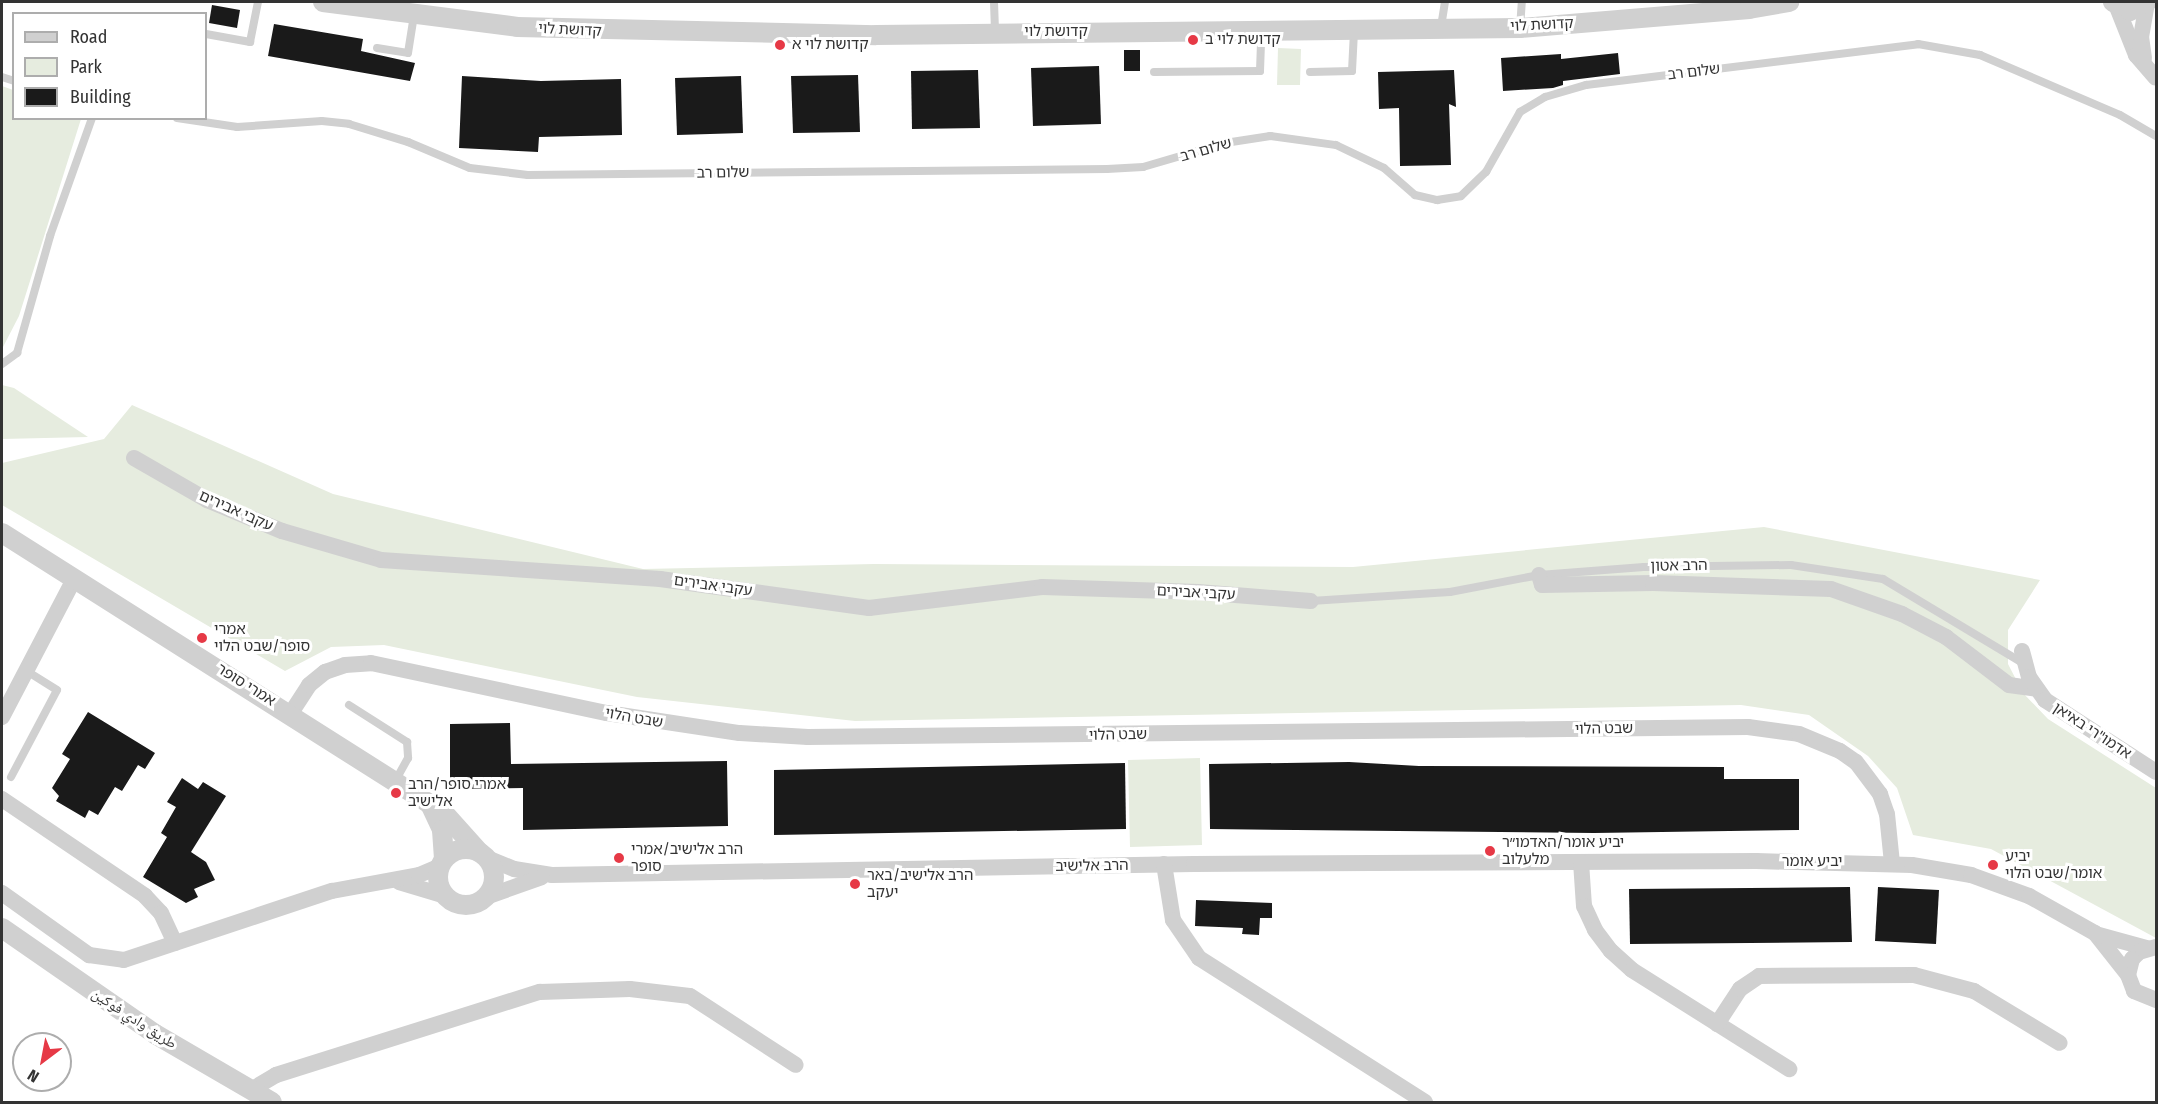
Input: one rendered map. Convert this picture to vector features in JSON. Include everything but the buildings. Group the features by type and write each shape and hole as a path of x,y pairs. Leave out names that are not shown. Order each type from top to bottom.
{"street":[{"name":"קדושת לוי","path":"322,2 414,16 594,31 876,35 995,32 1262,33 1440,27 1520,28 1789,2"},
{"path":"2115,4 2130,11 2147,2"},
{"path":"2147,2 2141,47 2153,75"},
{"path":"2115,4 2136,55 2153,75"},
{"name":"עקבי אבירים","path":"134,458 207,501 282,531 381,560 660,579 869,608 1042,587 1198,592 1311,601"},
{"name":"אמרי סופר","path":"2,533 427,802"},
{"path":"1539,575 1542,585 1653,583 1831,589 1902,614 1946,637 2010,685 2036,689"},
{"path":"2,717 75,579"},
{"name":"אדמו\"רי באיאן","path":"2023,657 2036,689 2055,708 2157,772"},
{"name":"שבט הלוי","path":"291,714 309,685 325,672 345,664 371,663 618,715 740,733 808,738 1766,729 1821,741 1863,770 1880,794 1887,814 1892,863"},
{"path":"2,800 153,903 175,943"},
{"path":"427,802 444,813 483,855 494,874 486,897"},
{"path":"427,802 438,819 442,862 438,882 445,896"},
{"path":"2,893 89,955 124,960 332,891 419,875 457,850 483,855 513,869 552,875"},
{"path":"1581,862 1584,906 1602,941 1632,970 1789,1069"},
{"name":"יביע אומר","path":"1633,862 1892,863 1942,869 1989,880 2030,896 2095,933"},
{"name":"הרב אלישיב","path":"552,875 1164,864 1633,862"},
{"path":"1164,864 1173,921 1199,958 1425,1102"},
{"path":"386,881 418,886 445,896 452,902 470,906 512,885 552,875"},
{"name":"طريق وادي فوکين","path":"2,928 146,1028 272,1102"},
{"path":"2095,933 2152,947"},
{"path":"2095,933 2128,975 2134,991 2157,1000"},
{"path":"2128,975 2132,959 2152,947"},
{"path":"1717,1024 1740,989 1759,976 1914,975 1974,991 2060,1044"},
{"path":"251,1090 276,1075 540,993 630,989 690,996 796,1065"}],"lane":[{"path":"207,34 250,42 258,2"},
{"path":"994,2 995,32"},
{"path":"1440,27 1445,2"},
{"path":"1520,28 1522,2"},
{"path":"377,48 408,53 414,16"},
{"path":"1310,72 1352,71 1354,31"},
{"path":"1154,72 1260,71 1262,33"},
{"name":"שלום רב","path":"190,120 237,127 322,121 349,124 408,142 470,168 528,175 1107,169 1143,166 1224,143 1270,136 1336,145 1384,168 1415,195 1437,200 1461,196 1486,171 1520,112 1545,97 1587,86 1918,44 1980,55 2120,115 2157,136"},
{"path":"2,364 17,353 50,236 91,120"},
{"name":"הרב אטון","path":"1311,601 1450,592 1539,575 1644,567 1791,566 1883,579 2023,657"},
{"path":"11,777 57,690 26,671"},
{"path":"349,705 407,742 408,758 395,781"}],"green space":[{"path":"1278,48 1301,49 1300,85 1277,85"},
{"path":"2,86 12,90 12,120 81,120 19,316 2,349"},
{"path":"2,385 14,388 88,437 2,439"},
{"path":"132,405 333,494 643,569 874,564 1353,567 1764,527 2040,580 2008,630 2008,664 2023,693 2048,719 2156,788 2156,938 1991,849 1913,835 1897,788 1868,756 1809,715 1741,705 855,721 637,697 384,645 331,647 285,671 2,505 2,463 104,439"},
{"path":"1200,758 1202,845 1130,847 1128,760"}],"place":[{"name":"קדושת לוי ב","path":"1193,40"},
{"name":"קדושת לוי א","path":"780,45"},
{"name":"אמרי סופר/שבט הלוי","path":"202,638"},
{"name":"אמרי סופר/הרב אלישיב","path":"396,793"},
{"name":"יביע אומר/האדמו״ר מלעלוב","path":"1490,851"},
{"name":"הרב אלישיב/אמרי סופר","path":"619,858"},
{"name":"יביע אומר/שבט הלוי","path":"1993,865"},
{"name":"הרב אלישיב/באר יעקב","path":"855,884"}]}
